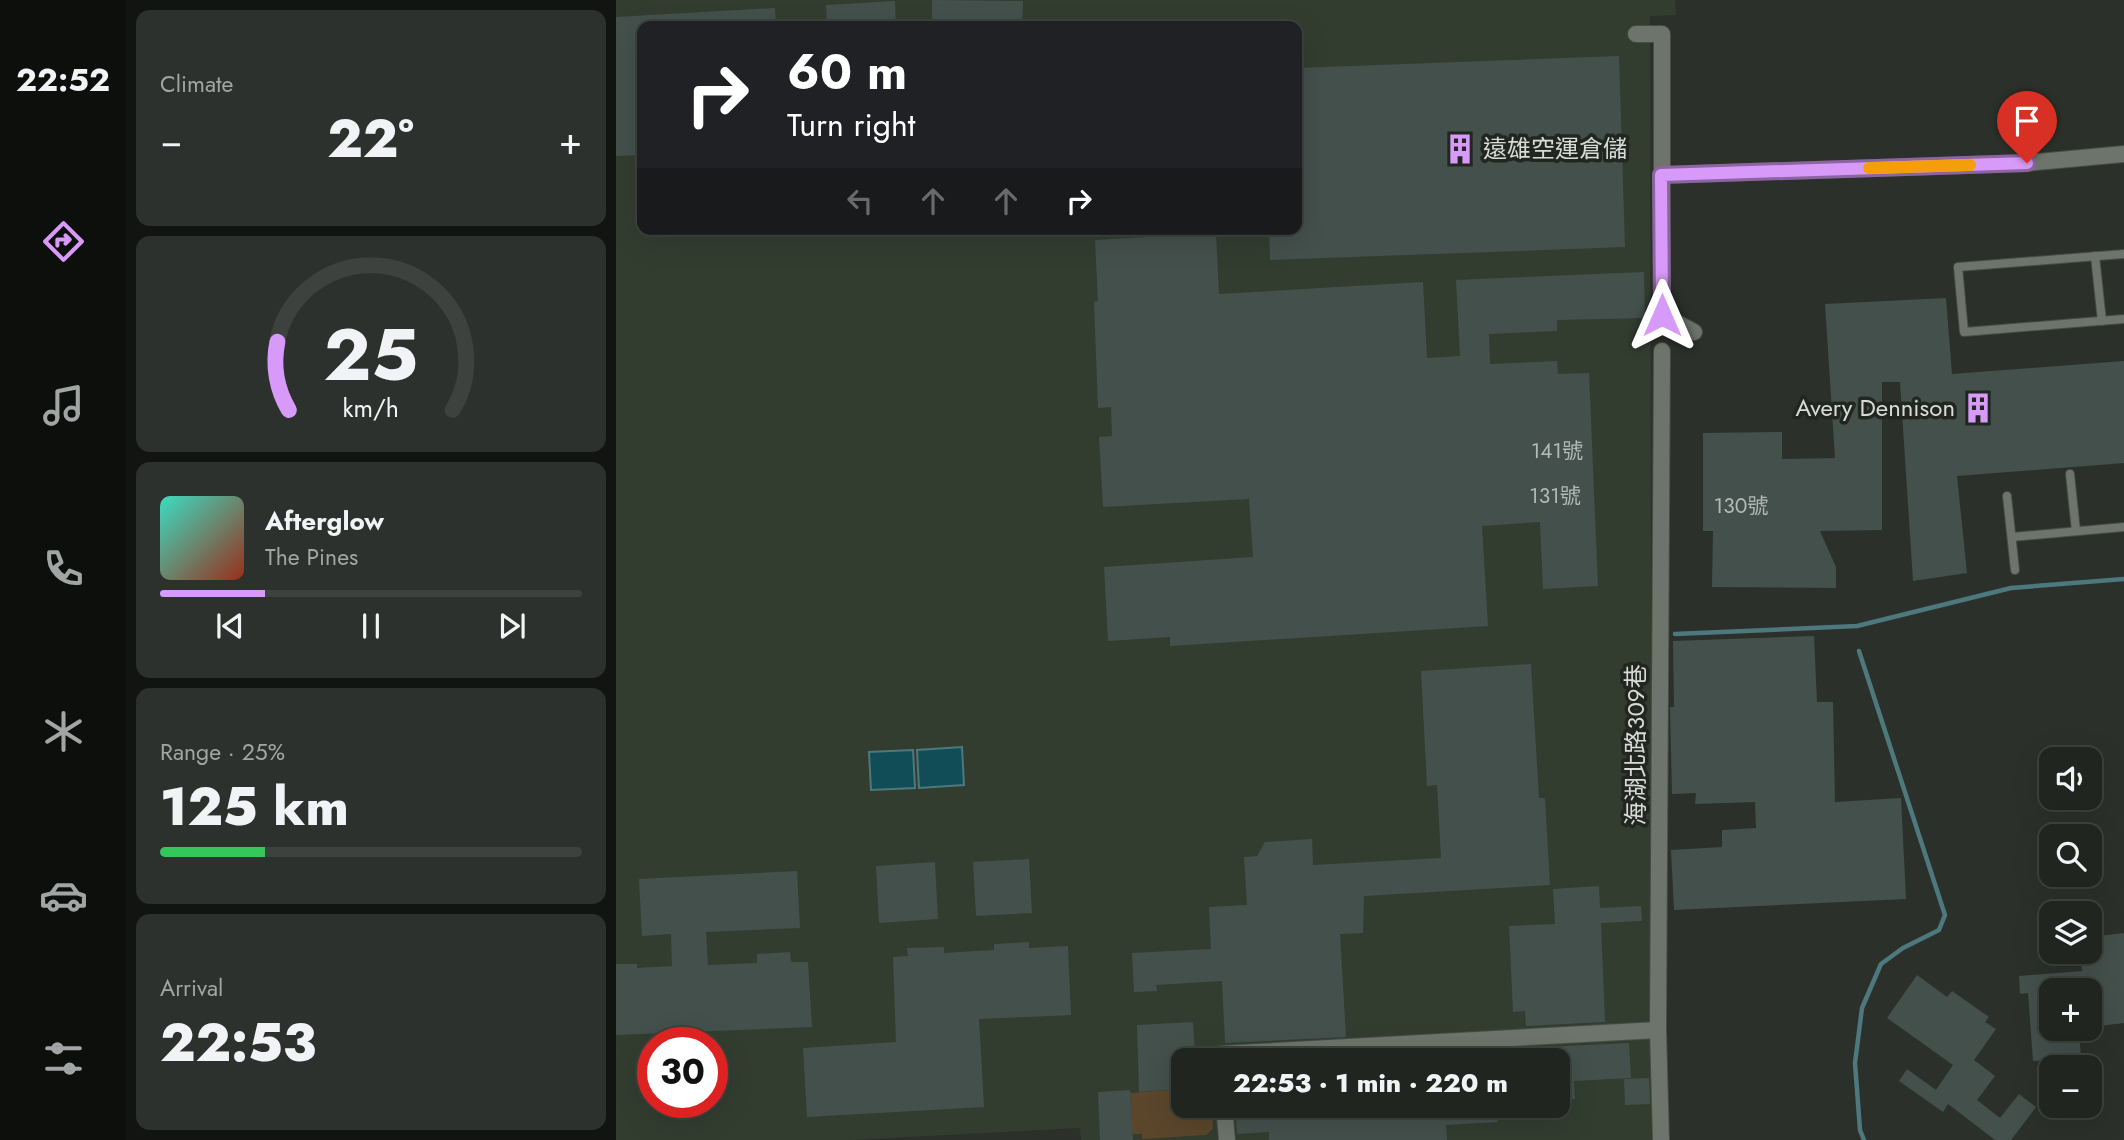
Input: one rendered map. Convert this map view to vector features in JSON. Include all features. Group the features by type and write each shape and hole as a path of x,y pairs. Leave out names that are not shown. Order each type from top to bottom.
{"street":[{"path":"1636,34 1662,34 1662,315 1694,332"},
{"path":"1661,175 2027,163 2124,154"},
{"name":"海湖北路309巷","path":"1661,1140 1658,1031 1662,351"},
{"path":"1334,1048 1658,1031"},
{"path":"1225,1118 1227,1140"}],"lane":[{"path":"2124,254 1958,267 1964,332 2124,319"},
{"path":"2095,256 2102,321"},
{"path":"2070,474 2076,531"},
{"path":"2007,496 2015,570"},
{"path":"2012,537 2124,527"}],"shaded area":[{"path":"616,0 1675,0 1676,15 1650,16 1652,1140 1081,1140 1080,1128 850,1140 616,1140"},
{"path":"1171,1090 1171,1118 1213,1118 1213,1129 1206,1135 1142,1139 1142,1134 1132,1134 1130,1093"}],"water":[{"path":"962,747 964,785 919,788 917,750"},
{"path":"913,750 915,788 871,790 869,752"}],"building":[{"path":"932,0 1023,1 1022,21 932,21"},
{"path":"895,1 896,21 827,21 826,5"},
{"path":"775,8 776,21 637,21 637,155 616,156 616,17"},
{"name":"遠雄空運倉儲","path":"1619,56 1625,247 1270,260 1269,235 1302,235 1302,68"},
{"path":"1216,235 1219,294 1423,282 1427,358 1460,356 1456,280 1644,272 1645,318 1557,320 1557,331 1489,334 1490,364 1557,361 1558,374 1589,373 1598,586 1543,589 1540,522 1482,526 1488,626 1170,646 1170,637 1108,641 1104,567 1253,557 1249,499 1103,507 1099,437 1112,436 1111,407 1098,408 1094,302 1098,301 1095,240"},
{"name":"Avery Dennison","path":"1946,298 1952,374 2124,361 2124,463 1957,476 1967,573 1913,581 1900,382 1882,382 1882,530 1820,531 1836,567 1836,588 1712,587 1713,531 1703,531 1703,433 1782,432 1782,459 1835,458 1825,304"},
{"path":"1814,636 1817,702 1833,702 1835,802 1901,798 1906,899 1674,910 1671,850 1722,847 1722,830 1756,828 1755,802 1695,804 1696,793 1672,794 1670,707 1674,707 1673,641"},
{"path":"1531,664 1539,798 1545,798 1550,885 1364,896 1363,933 1340,934 1346,1037 1225,1043 1222,981 1156,985 1157,991 1134,992 1132,953 1211,949 1209,907 1247,905 1244,857 1257,856 1265,842 1312,839 1313,865 1441,858 1437,785 1427,786 1421,671"},
{"path":"1029,859 1032,913 976,916 973,862"},
{"path":"935,862 938,919 879,923 876,866"},
{"path":"797,871 800,928 706,932 708,965 757,963 757,954 790,952 791,962 808,962 812,1027 728,1030 728,1027 637,1027 637,1034 616,1035 616,964 637,964 637,968 672,966 671,934 642,936 639,879"},
{"path":"1599,886 1600,908 1641,906 1642,921 1601,923 1605,1022 1526,1026 1525,1011 1513,1012 1509,926 1555,924 1553,889"},
{"path":"2124,933 2124,1023 2102,1026 2102,978 2039,978 2039,1041 2080,1041 2081,1055 2039,1055 2039,1061 2033,1061 2028,993 2020,994 2019,976 2082,971 2081,964 2102,964 2102,936"},
{"path":"1029,942 1029,948 1068,946 1071,1015 979,1019 984,1107 807,1117 803,1048 896,1042 893,957 908,956 907,948 944,947 944,953 994,950 994,944"},
{"path":"1917,975 1947,997 1952,991 1989,1017 1985,1022 1996,1029 1974,1060 1995,1076 1977,1100 2000,1118 2019,1094 2036,1107 2011,1140 1995,1140 1948,1104 1943,1112 1899,1081 1907,1069 1936,1090 1953,1065 1887,1018"},
{"path":"1193,1022 1195,1048 1171,1048 1171,1090 1139,1092 1137,1025"},
{"path":"1629,1043 1631,1078 1574,1081 1575,1099 1570,1099 1570,1048 1543,1047"},
{"path":"1649,1078 1650,1104 1625,1105 1624,1079"},
{"path":"1130,1090 1133,1140 1100,1140 1098,1092"},
{"path":"1236,1118 1498,1118 1498,1122 1446,1125 1447,1140 1269,1140 1269,1132 1237,1134"}],"waterway":[{"path":"1675,634 1857,626 2011,588 2124,579"},
{"path":"1859,651 1945,915 1939,930 1903,948 1881,964 1862,1008 1855,1063 1860,1130 1864,1140"}],"slow traffic":[{"path":"1869,168 1970,165"}],"place":[{"name":"遠雄空運倉儲","path":"1460,149"},
{"name":"Avery Dennison","path":"1978,408"}],"route":[{"path":"1662,315 1661,175 2027,163"}]}
